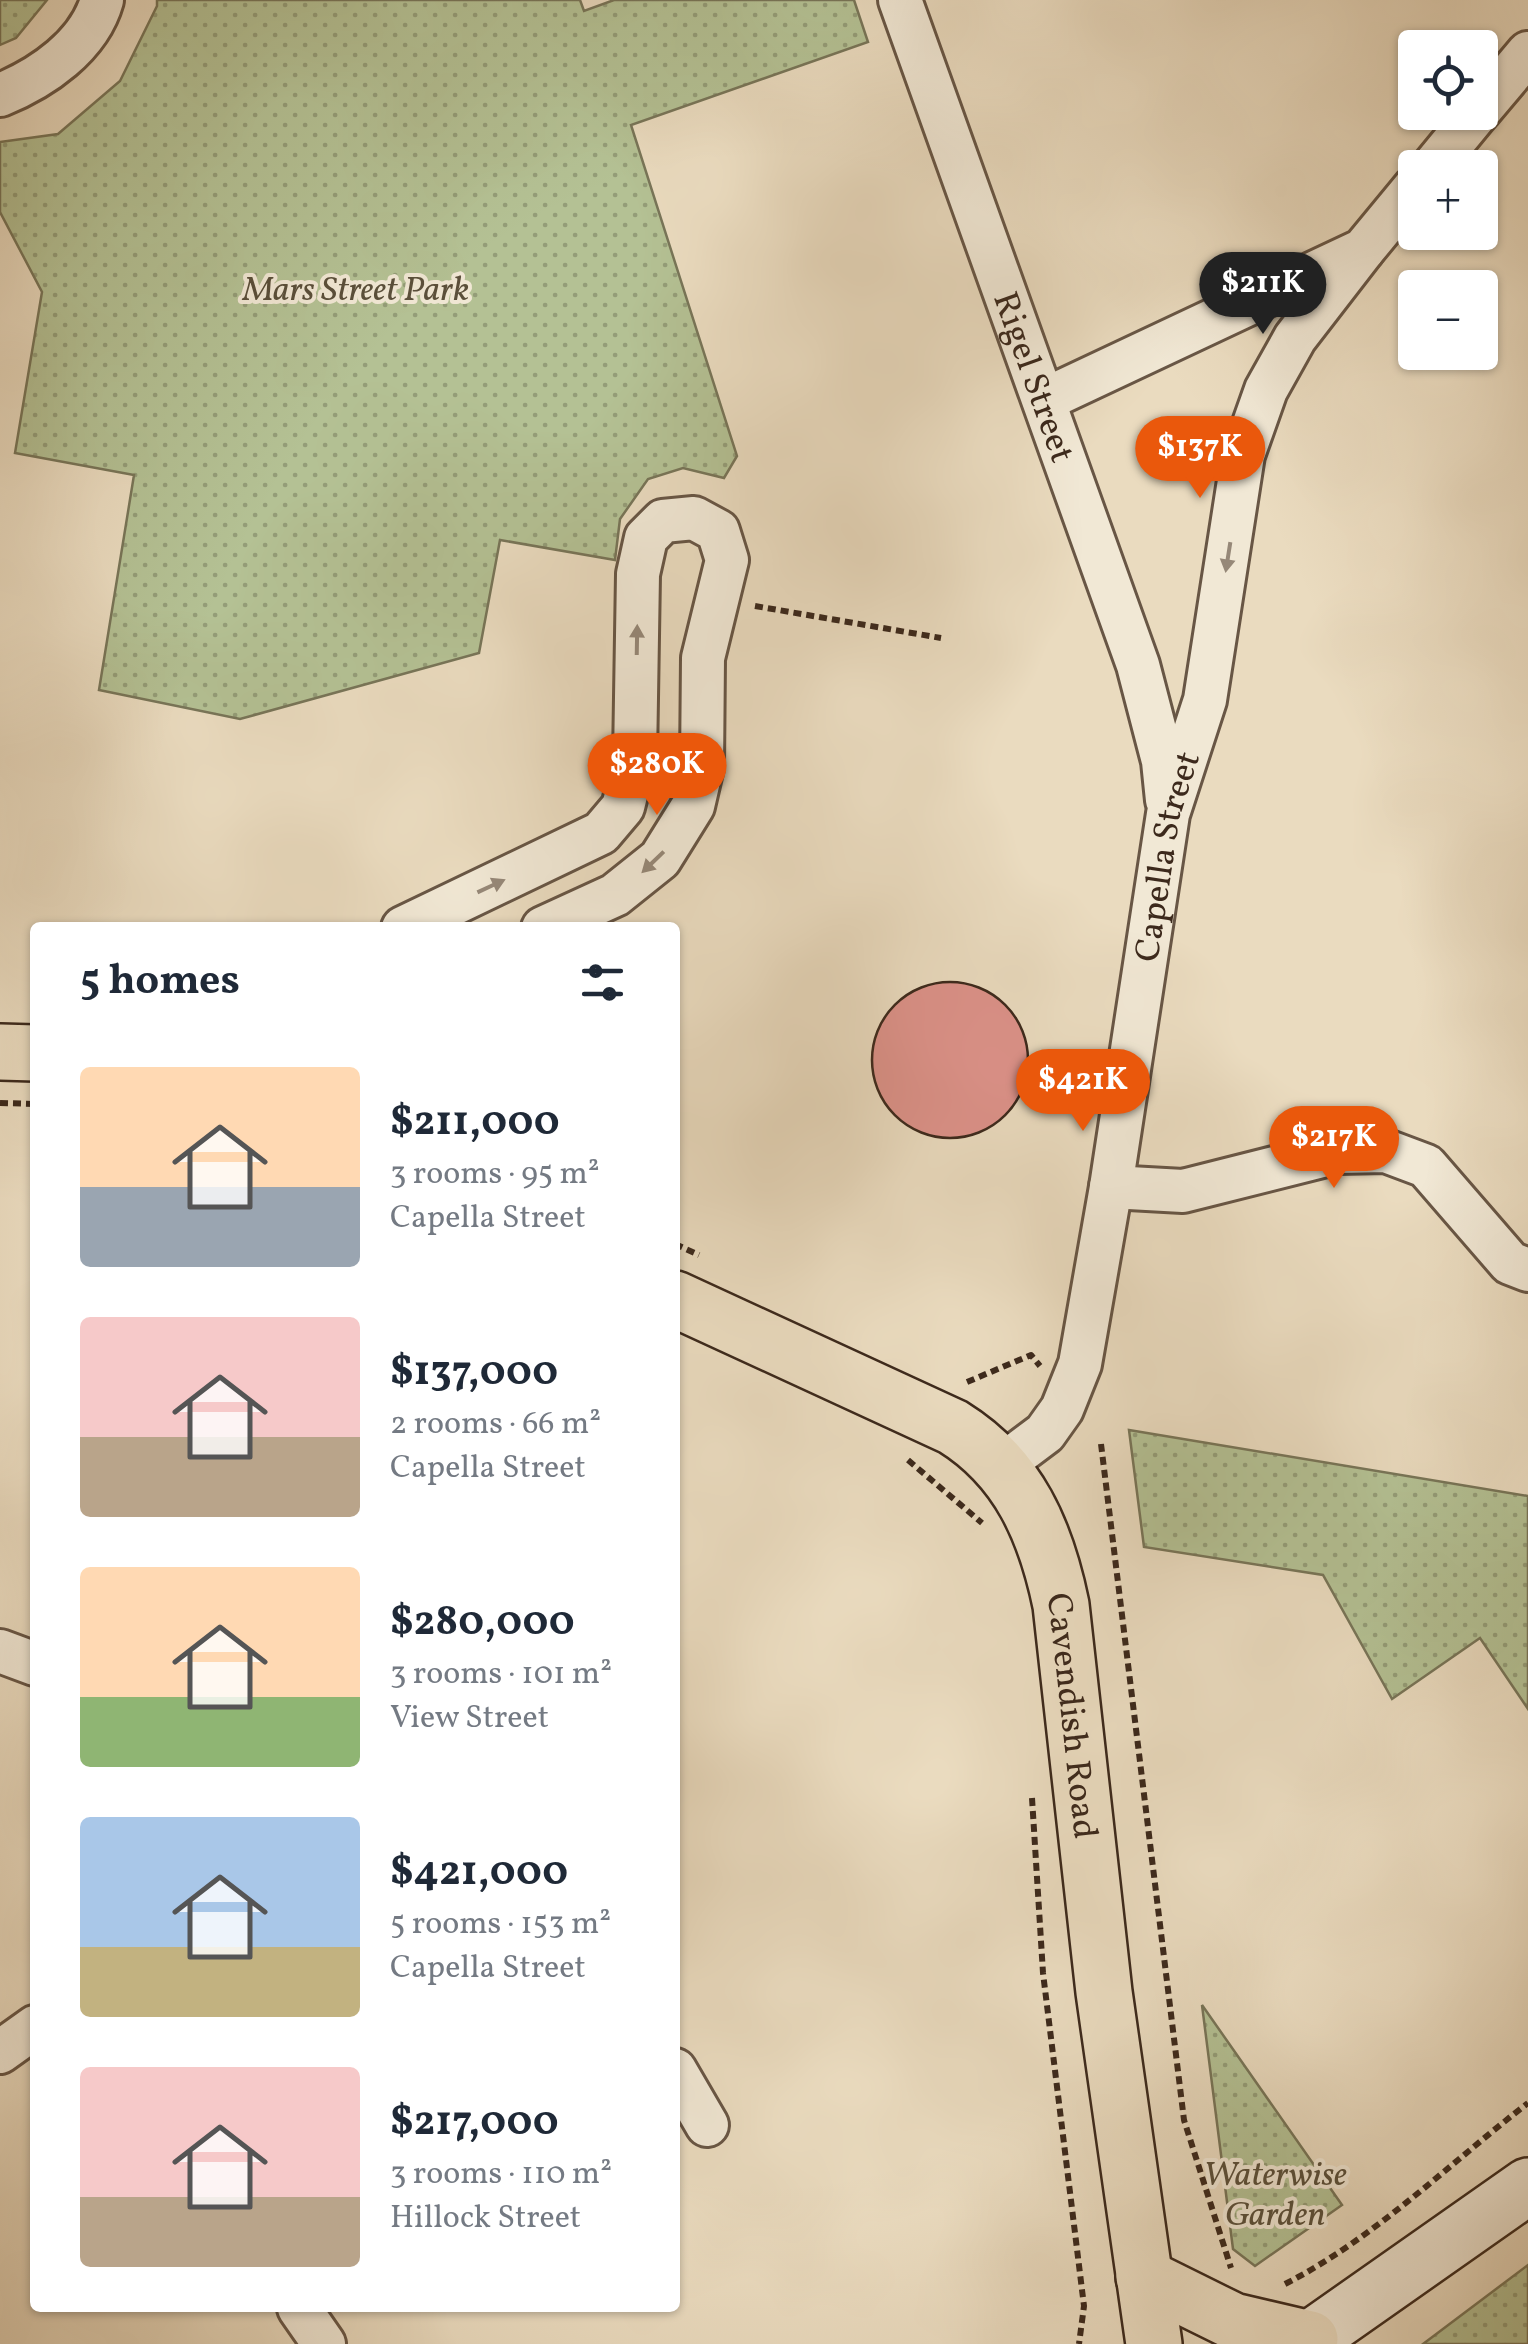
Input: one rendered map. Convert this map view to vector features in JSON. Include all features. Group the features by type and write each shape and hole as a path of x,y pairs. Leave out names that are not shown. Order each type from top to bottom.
{"main road":[{"path":"0,1052 30,1052"},
{"name":"Cavendish Road","path":"690,1278 980,1445 1002,1466 1046,1544 1061,1605 1104,1992 1154,2344"},
{"path":"1144,2277 1233,2322 1307,2342 1528,2186"}],"street":[{"path":"0,95 35,81 82,39 102,0"},
{"name":"Rigel Street","path":"900,0 1138,665 1163,761 1168,814"},
{"path":"1498,89 1528,53"},
{"path":"1447,150 1463,130"},
{"name":"Capella Street","path":"1002,1466 1046,1433 1062,1409 1076,1374 1112,1187 1168,814 1205,700 1244,456 1266,390 1296,338 1398,207"},
{"name":"Capella Street","path":"1044,400 1362,250"},
{"path":"415,922 601,833 623,806 635,759 638,574 646,538 663,521 694,518 718,531 727,560 703,658 702,767 694,806 660,859 615,894 556,922"},
{"path":"1112,1187 1182,1191 1338,1152 1386,1152 1426,1166 1510,1263 1528,1270"},
{"path":"0,1651 30,1662"},
{"path":"0,2052 30,2031"},
{"path":"680,2079 707,2125"},
{"path":"301,2312 324,2344"}],"path":[{"path":"716,599 940,638"},
{"path":"0,1103 30,1104"},
{"path":"949,1375 966,1382 1031,1355 1040,1366"},
{"path":"1101,1444 1184,2120 1229,2266 1238,2276"},
{"path":"908,1460 982,1524 989,1541"},
{"path":"1032,1789 1043,1974 1084,2306 1080,2344"},
{"path":"1280,2287 1313,2270 1384,2220 1528,2103"}],"green space":[{"path":"0,0 47,0 16,38 0,45"},
{"name":"Mars Street Park","path":"157,0 580,0 584,11 614,0 854,0 868,42 631,125 737,456 724,478 683,468 648,479 620,519 615,560 500,540 479,653 240,719 99,690 134,475 15,453 42,292 0,212 0,142 58,134 120,81"},
{"path":"1129,1430 1528,1496 1528,1709 1480,1638 1392,1699 1323,1575 1144,1547"},
{"name":"Waterwise Garden","path":"1202,2005 1342,2205 1255,2266 1233,2249"},
{"path":"1528,2265 1528,2344 1423,2344"}],"building":[{"path":"950,982 980,988 1005,1005 1022,1030 1028,1060 1022,1090 1005,1115 980,1132 950,1138 920,1132 895,1115 878,1090 872,1060 878,1030 895,1005 920,988"}]}
